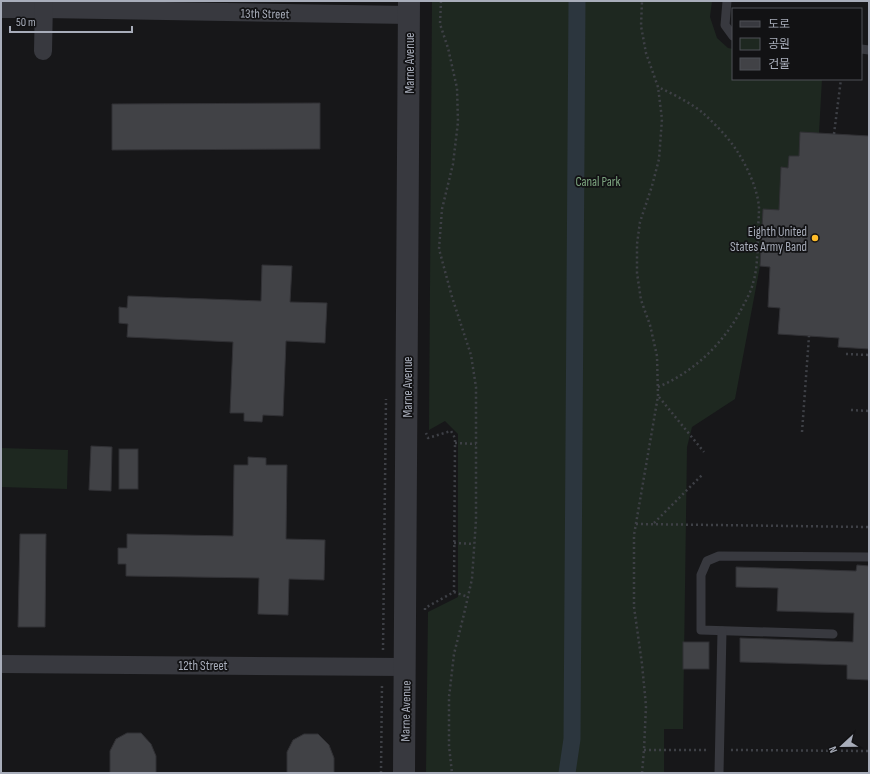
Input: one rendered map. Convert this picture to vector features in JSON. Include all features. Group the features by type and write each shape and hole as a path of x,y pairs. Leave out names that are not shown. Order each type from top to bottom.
{"street":[{"name":"13th Street","path":"1,9 44,5 409,8"},
{"path":"43,51 44,5"},
{"name":"Marne Avenue","path":"404,773 409,8"},
{"name":"12th Street","path":"1,664 405,667"}],"lane":[{"path":"727,1 725,25 732,35"},
{"path":"833,634 701,630 701,575 707,561 719,556 869,557"},
{"path":"719,773 722,631"}],"path":[{"path":"441,1 440,24 448,48 457,88 458,122 453,164 442,209 439,248 452,297 471,355 476,388 476,520 472,579 454,654 449,697 449,746 452,773"},
{"path":"642,1 641,26 646,53 658,87 662,119 659,159 640,222 636,244 641,300 650,325 657,356 658,387 658,396 634,535 634,607 646,706 642,773"},
{"path":"834,134 841,80"},
{"path":"658,87 702,113 730,142 744,163 751,177 759,206 756,270 748,298 740,313 731,327 707,355 682,375 669,383 658,387"},
{"path":"802,432 809,336"},
{"path":"846,354 869,355"},
{"path":"658,396 704,452"},
{"path":"851,410 869,411"},
{"path":"425,431 428,438 451,432 455,438 454,592"},
{"path":"455,444 476,444"},
{"path":"654,524 702,475"},
{"path":"636,524 869,527"},
{"path":"454,543 474,544"},
{"path":"425,616 425,608 454,592 468,597"},
{"path":"644,750 869,751"}],"green space":[{"name":"Canal Park","path":"432,1 712,1 710,17 717,38 728,48 732,49 732,80 822,80 819,133 800,132 799,156 789,156 788,168 781,167 779,210 763,209 760,266 735,399 692,427 687,447 683,729 664,729 664,773 426,773 428,612 458,597 458,434 445,421 429,430"},
{"path":"1,448 68,450 67,489 1,487"}],"building":[{"path":"320,103 320,149 112,150 112,104"},
{"name":"Eighth United States Army Band","path":"800,132 869,136 869,349 838,347 839,338 778,334 780,308 768,307 770,267 760,266 763,209 779,210 781,167 788,168 789,156 799,156"},
{"path":"262,265 292,266 290,302 327,303 325,343 286,341 283,416 263,415 262,422 244,421 244,413 230,413 233,342 127,337 128,324 119,323 119,307 127,308 128,296 261,301"},
{"path":"91,446 112,447 111,491 89,490"},
{"path":"119,449 138,449 138,489 119,489"},
{"path":"248,457 266,458 266,465 287,465 286,539 325,540 324,580 289,579 288,615 258,614 259,578 126,576 126,564 118,564 118,548 127,548 127,534 233,536 234,465 248,465"},
{"path":"20,534 46,534 45,627 18,627"},
{"path":"857,565 869,566 869,680 847,679 847,665 740,662 740,638 853,642 854,613 777,611 778,588 736,587 736,567 856,571"},
{"path":"683,642 709,642 709,669 683,669"},
{"path":"127,733 141,733 151,744 156,756 156,773 110,773 110,751 116,739"},
{"path":"304,734 318,734 329,745 334,758 334,773 287,773 287,752 293,740"}],"waterway":[{"path":"567,773 572,739 577,1"}],"place":[{"name":"Eighth United States Army Band","path":"815,238"}]}
